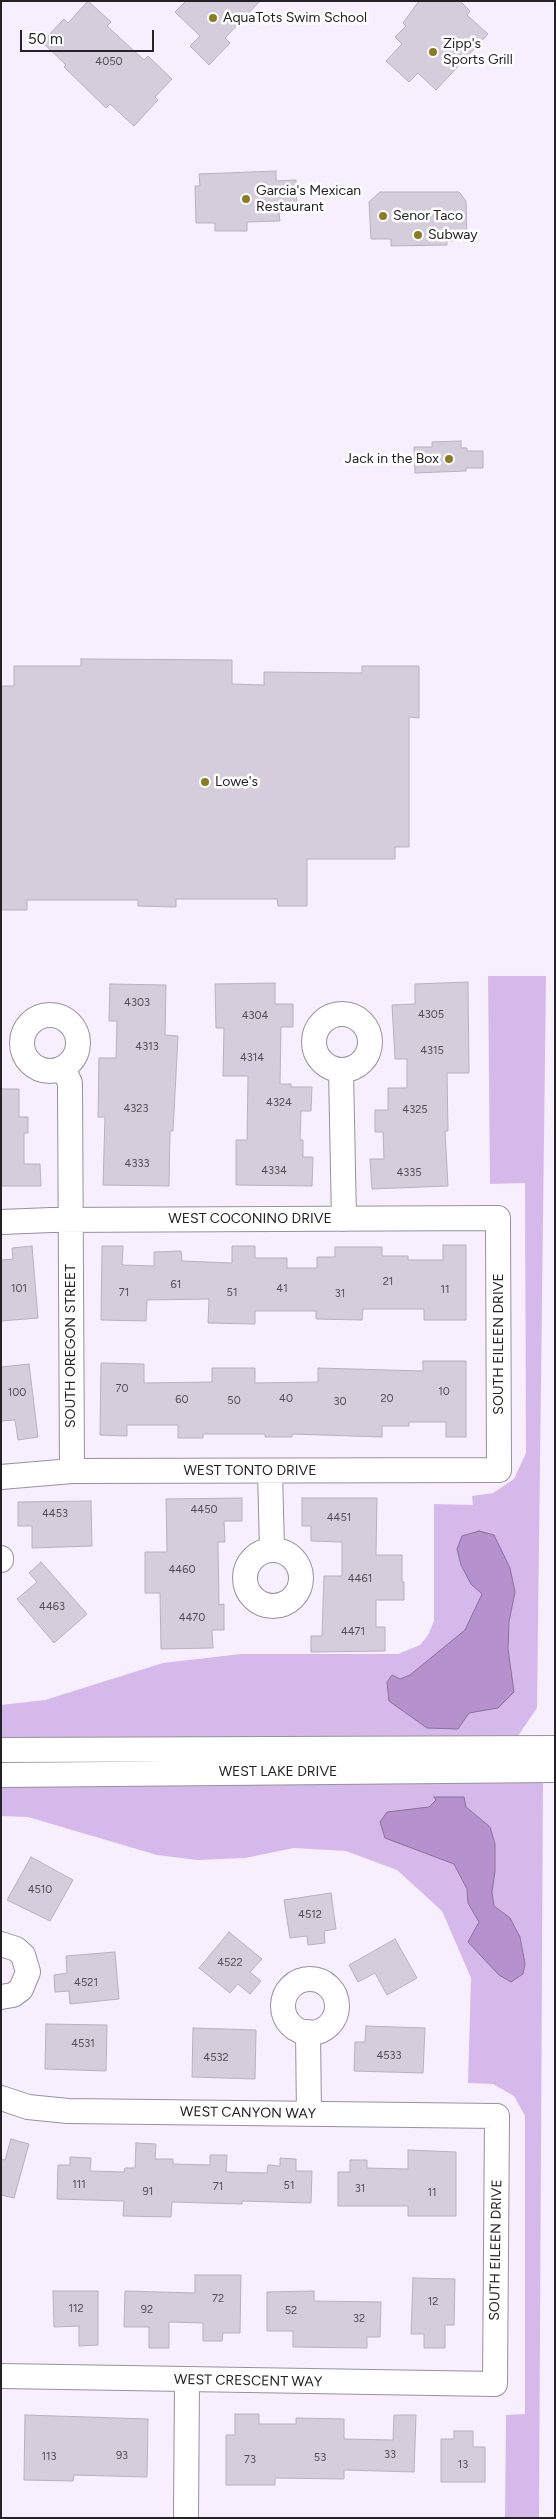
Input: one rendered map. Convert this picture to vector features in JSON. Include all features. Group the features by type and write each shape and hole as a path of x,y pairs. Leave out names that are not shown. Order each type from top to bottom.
{"street":[{"name":"SOUTH OREGON STREET","path":"63,1068 70,1083 72,1472"},
{"path":"341,1070 344,1219"},
{"name":"WEST COCONINO DRIVE","path":"1,1222 498,1218"},
{"name":"SOUTH EILEEN DRIVE","path":"498,1218 499,1470"},
{"name":"WEST TONTO DRIVE","path":"1,1477 72,1472 499,1470"},
{"path":"270,1471 272,1550"},
{"name":"WEST LAKE DRIVE","path":"1,1750 555,1748"},
{"name":"WEST LAKE DRIVE","path":"1,1775 555,1770"},
{"path":"1,1944 16,1949 22,1955 28,1972 21,1989 13,1995 1,1998"},
{"path":"308,2032 309,2114"},
{"name":"WEST CANYON WAY","path":"1,2098 28,2107 68,2111 497,2116"},
{"name":"SOUTH EILEEN DRIVE","path":"494,2384 497,2116"},
{"name":"WEST CRESCENT WAY","path":"1,2376 187,2381 494,2384"},
{"path":"186,2518 187,2381"}],"shaded area":[{"path":"488,976 546,976 537,1708 518,1736 1,1739 1,1705 45,1700 163,1663 241,1654 398,1654 420,1645 428,1635 434,1621 434,1504 473,1505 472,1496 493,1493 514,1479 526,1453 525,1183 490,1184"},
{"path":"479,1531 494,1535 510,1568 515,1592 509,1622 508,1649 514,1692 498,1708 469,1713 458,1729 427,1728 389,1701 387,1682 392,1675 400,1679 410,1675 465,1630 482,1594 471,1584 461,1565 457,1549 462,1536"},
{"path":"543,1780 539,2518 505,2518 506,2415 525,2414 525,2116 514,2096 493,2084 468,2083 471,1978 442,1911 397,1870 346,1851 294,1848 245,1858 197,1860 157,1855 28,1817 1,1816 1,1787"},
{"path":"434,1797 464,1797 466,1807 490,1827 495,1844 495,1871 492,1892 494,1906 510,1918 520,1937 525,1964 523,1974 511,1982 499,1975 468,1942 479,1922 468,1903 467,1889 454,1864 385,1838 380,1822 387,1812 429,1807 436,1800"}],"building":[{"path":"88,1 111,22 107,26 144,60 148,56 172,79 155,97 158,100 134,126 110,104 106,108 64,67 66,65 42,42 64,19 68,23"},
{"path":"186,1 260,1 225,38 230,43 209,65 190,46 200,36 175,12"},
{"name":"Zipp's Sports Grill","path":"419,1 460,1 470,11 467,15 488,34 436,90 418,73 409,82 386,61 402,44 395,37 406,26 403,23"},
{"name":"Garcia's Mexican Restaurant","path":"276,171 276,181 296,180 297,212 279,213 280,221 247,222 247,231 215,231 215,223 196,223 195,186 200,186 199,174"},
{"path":"380,192 459,192 466,201 467,240 447,241 447,245 391,246 391,239 371,239 369,202"},
{"name":"Jack in the Box","path":"461,441 461,448 467,448 467,451 483,451 483,468 466,468 466,471 415,473 414,447 432,447 432,442"},
{"name":"Lowe's","path":"81,659 232,660 232,684 264,685 264,672 362,673 362,666 419,666 419,718 409,717 409,847 395,847 395,859 307,859 307,906 278,906 277,899 176,899 176,907 138,906 138,900 27,900 27,910 1,910 1,686 14,686 14,666 81,666"},
{"path":"468,982 469,1073 447,1073 448,1131 445,1131 448,1186 372,1189 370,1159 384,1159 383,1132 375,1132 375,1110 388,1110 388,1088 407,1088 407,1059 395,1059 392,1005 415,1004 415,984"},
{"path":"275,983 275,1004 293,1004 293,1027 281,1027 280,1084 291,1084 291,1087 312,1087 311,1111 301,1111 300,1140 303,1140 303,1157 313,1157 312,1186 236,1185 236,1140 247,1140 248,1076 223,1076 224,1028 216,1028 215,984"},
{"path":"110,984 166,985 165,1035 178,1036 173,1131 170,1131 169,1186 103,1185 105,1117 98,1117 99,1058 116,1058 117,1021 109,1021"},
{"path":"1,1089 19,1089 19,1117 28,1117 28,1133 24,1133 24,1164 40,1164 41,1186 1,1186"},
{"path":"443,1245 466,1245 466,1320 424,1320 424,1309 363,1309 362,1320 316,1319 316,1311 255,1311 255,1324 208,1323 209,1299 147,1300 146,1321 101,1320 102,1246 123,1246 122,1265 154,1266 154,1252 181,1251 182,1261 232,1263 232,1246 255,1246 255,1258 287,1258 287,1268 317,1268 317,1257 335,1257 335,1247 382,1247 382,1256 408,1256 408,1260 443,1260"},
{"path":"32,1246 38,1318 1,1321 1,1260 13,1259 12,1248"},
{"path":"423,1361 466,1361 466,1437 446,1437 446,1422 409,1422 409,1426 382,1426 382,1437 292,1434 292,1437 265,1437 265,1434 203,1434 203,1438 178,1438 178,1425 127,1425 127,1436 100,1435 101,1363 144,1364 144,1383 212,1382 212,1368 255,1368 255,1383 318,1382 318,1368 423,1371"},
{"path":"29,1364 38,1437 18,1440 15,1420 1,1421 1,1367"},
{"path":"242,1498 242,1521 224,1521 225,1542 218,1542 219,1605 224,1604 224,1630 212,1630 213,1648 161,1649 160,1593 145,1593 145,1552 167,1552 166,1499"},
{"path":"302,1498 377,1498 376,1555 402,1555 402,1582 404,1582 404,1600 376,1600 376,1627 385,1627 385,1651 311,1652 311,1636 322,1636 324,1576 342,1576 342,1542 311,1541 311,1526 302,1526"},
{"path":"91,1501 92,1546 32,1548 32,1526 18,1526 18,1502"},
{"path":"41,1562 87,1614 54,1643 17,1599 37,1582 29,1573"},
{"path":"31,1857 73,1880 50,1921 7,1900"},
{"path":"331,1893 336,1929 324,1931 325,1943 308,1945 307,1936 290,1938 284,1900"},
{"path":"229,1932 262,1959 250,1972 261,1981 250,1994 238,1984 230,1993 199,1968"},
{"path":"395,1939 417,1978 387,1995 375,1973 358,1982 349,1965"},
{"path":"115,1952 119,1999 70,2004 69,1991 55,1992 54,1975 67,1973 66,1956"},
{"path":"46,2024 107,2025 106,2071 45,2069"},
{"path":"366,2026 425,2028 423,2073 354,2071 355,2042 365,2042"},
{"path":"193,2028 256,2030 255,2079 192,2077"},
{"path":"11,2139 29,2144 14,2198 1,2195 1,2159 5,2160"},
{"path":"136,2143 156,2144 155,2159 173,2159 173,2164 210,2165 210,2155 227,2155 226,2172 267,2173 268,2165 280,2166 280,2158 296,2159 296,2171 312,2171 311,2203 242,2201 242,2204 172,2202 171,2217 123,2216 124,2201 57,2199 58,2165 70,2165 70,2157 91,2158 90,2171 124,2172 125,2168 135,2168"},
{"path":"408,2150 456,2152 456,2216 408,2216 408,2206 338,2206 338,2172 350,2172 350,2160 367,2160 367,2168 408,2169"},
{"path":"195,2275 241,2275 240,2333 223,2333 222,2341 203,2341 203,2323 169,2322 169,2348 149,2348 149,2327 124,2327 125,2291 195,2293"},
{"path":"413,2278 455,2279 454,2325 445,2325 445,2348 424,2348 424,2334 411,2334"},
{"path":"53,2291 98,2291 98,2345 79,2346 79,2326 54,2327"},
{"path":"314,2291 314,2301 381,2302 380,2337 367,2337 367,2348 293,2347 293,2331 267,2331 267,2292"},
{"path":"235,2414 259,2414 259,2424 296,2424 296,2418 344,2419 344,2439 393,2440 394,2415 416,2415 414,2472 344,2470 344,2479 275,2478 275,2485 226,2485 226,2435 235,2435"},
{"path":"25,2415 148,2419 147,2477 74,2475 73,2481 24,2480"},
{"path":"454,2431 473,2431 473,2447 485,2447 485,2482 441,2482 441,2439 454,2439"}],"place":[{"name":"AquaTots Swim School","path":"213,18"},
{"name":"Zipp's Sports Grill","path":"433,52"},
{"name":"Garcia's Mexican Restaurant","path":"246,199"},
{"name":"Senor Taco","path":"383,216"},
{"name":"Subway","path":"418,235"},
{"name":"Jack in the Box","path":"449,459"},
{"name":"Lowe's","path":"205,782"}]}
